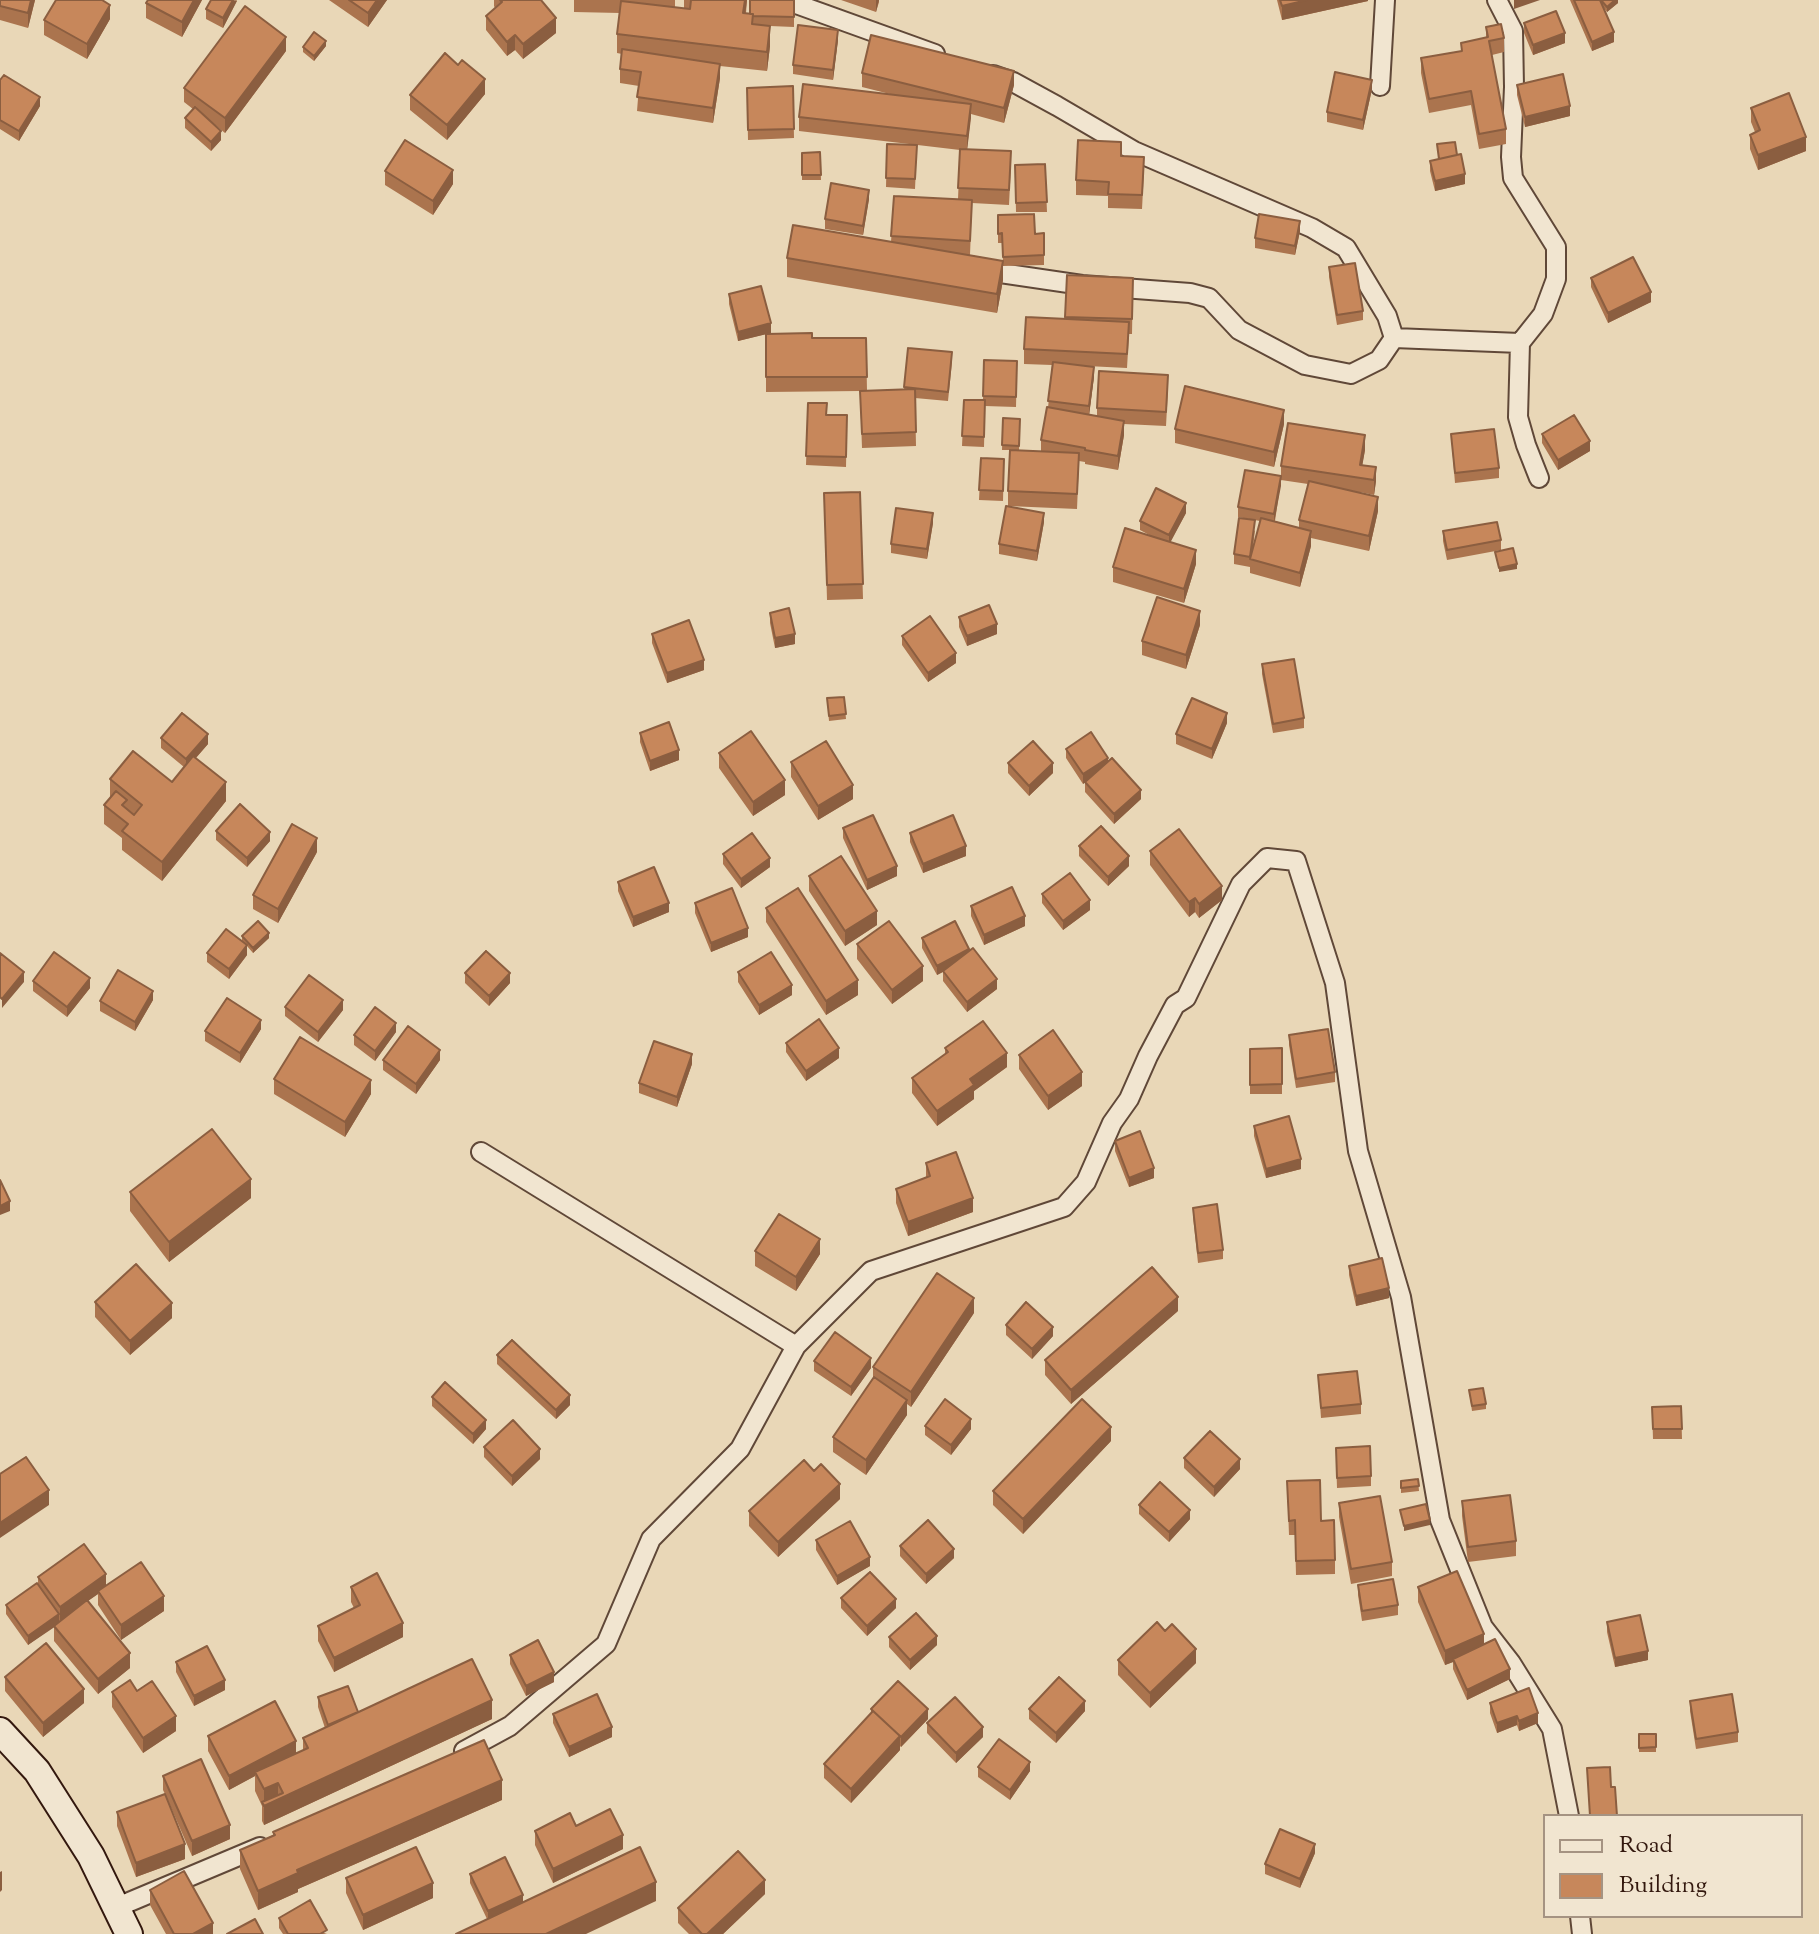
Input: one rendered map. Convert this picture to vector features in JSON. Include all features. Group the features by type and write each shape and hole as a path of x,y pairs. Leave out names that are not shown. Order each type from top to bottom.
{"street":[{"path":"785,0 1013,82 1134,151 1312,228 1346,248 1387,316 1394,338"},
{"path":"1380,86 1385,0"},
{"path":"1497,0 1513,31 1513,178 1556,247 1556,279 1543,314 1520,343 1518,417 1539,478"},
{"path":"957,267 1082,285 1190,293 1209,298 1239,330 1305,365 1351,374 1379,360 1394,338"},
{"path":"1394,338 1520,343"},
{"path":"445,1762 510,1726 606,1644 651,1539 740,1449 796,1346 871,1271 1064,1207 1086,1182 1112,1123 1129,1099 1175,1005 1186,998 1241,884 1267,858 1296,861 1335,983 1358,1151 1401,1297 1440,1520 1483,1627 1511,1663 1552,1729 1569,1814"},
{"path":"481,1152 796,1346"},
{"path":"0,1731 37,1771 91,1856 129,1934"},
{"path":"115,1908 277,1840"}],"building":[{"path":"0,0 31,0 28,13 0,6"},
{"path":"56,0 102,0 110,5 87,44 44,20"},
{"path":"148,0 194,0 182,22 146,3"},
{"path":"211,0 233,0 223,18 206,9"},
{"path":"349,0 377,0 368,13"},
{"path":"500,0 541,0 556,18 523,44 515,35 507,42 486,16 502,2"},
{"path":"691,0 745,0 743,13 753,14 752,24 770,26 767,52 617,34 621,1 690,9"},
{"path":"750,0 794,0 794,17 753,16 750,14"},
{"path":"1280,0 1307,0 1282,6"},
{"path":"1574,0 1600,0 1614,32 1592,42"},
{"path":"1601,0 1615,0 1607,7"},
{"path":"245,6 286,37 225,118 184,88"},
{"path":"1556,11 1565,33 1533,45 1524,23"},
{"path":"1501,24 1504,38 1489,41 1506,129 1479,134 1471,91 1429,99 1421,58 1462,51 1461,43 1488,37 1486,27"},
{"path":"798,25 838,30 833,70 793,65"},
{"path":"314,32 326,41 314,56 303,47"},
{"path":"871,35 1014,71 1004,108 862,73"},
{"path":"622,49 720,64 713,108 637,97 641,72 620,69"},
{"path":"445,53 458,65 462,60 485,79 447,125 410,95"},
{"path":"1335,72 1372,80 1363,120 1327,112"},
{"path":"1563,74 1570,106 1525,117 1517,85"},
{"path":"4,75 40,97 19,131 0,120 0,80"},
{"path":"803,84 971,104 967,136 799,117"},
{"path":"793,86 794,129 748,130 747,88"},
{"path":"1789,93 1806,137 1758,155 1750,135 1760,130 1751,108"},
{"path":"195,107 221,131 211,142 185,118"},
{"path":"405,140 453,170 433,201 385,171"},
{"path":"1078,140 1121,142 1121,156 1144,157 1142,195 1108,194 1109,182 1076,180"},
{"path":"1455,142 1457,155 1439,159 1437,144"},
{"path":"887,144 917,145 915,179 886,178"},
{"path":"960,149 1011,151 1009,190 958,188"},
{"path":"820,152 821,175 802,175 802,153"},
{"path":"1461,154 1465,174 1435,181 1430,161"},
{"path":"1045,164 1047,202 1016,203 1015,165"},
{"path":"831,183 869,190 863,226 825,219"},
{"path":"894,196 972,200 970,241 891,236"},
{"path":"1034,214 1035,234 1044,233 1044,255 1003,257 998,215"},
{"path":"1259,214 1300,221 1295,246 1255,238"},
{"path":"793,225 1003,261 997,294 787,258"},
{"path":"1633,257 1651,292 1608,313 1591,278"},
{"path":"1355,263 1363,311 1337,315 1329,267"},
{"path":"1067,275 1133,278 1132,319 1065,317"},
{"path":"761,286 771,323 738,332 729,294"},
{"path":"1026,317 1129,322 1127,354 1024,349"},
{"path":"812,333 812,338 866,338 867,377 766,377 766,334"},
{"path":"908,348 952,352 948,392 904,387"},
{"path":"984,360 1017,361 1016,397 983,396"},
{"path":"1053,362 1094,367 1089,406 1048,401"},
{"path":"1099,371 1168,375 1166,412 1097,408"},
{"path":"1185,386 1284,410 1274,452 1175,429"},
{"path":"915,389 916,432 862,434 860,391"},
{"path":"964,400 985,400 984,437 962,436"},
{"path":"808,403 827,403 826,415 847,415 846,457 806,456"},
{"path":"1047,407 1124,421 1118,456 1041,440"},
{"path":"1574,415 1590,441 1558,460 1542,434"},
{"path":"1003,418 1020,419 1019,446 1002,445"},
{"path":"1288,423 1365,435 1360,465 1376,467 1374,480 1281,466"},
{"path":"1494,429 1499,468 1455,473 1451,434"},
{"path":"1010,450 1079,453 1077,494 1008,491"},
{"path":"981,458 1004,459 1003,491 979,490"},
{"path":"1245,470 1281,476 1274,514 1238,507"},
{"path":"1309,481 1378,497 1369,536 1299,520"},
{"path":"1156,488 1186,503 1169,535 1140,521"},
{"path":"860,492 863,584 827,585 824,493"},
{"path":"1006,506 1044,513 1037,551 999,544"},
{"path":"896,508 933,513 927,549 891,544"},
{"path":"1239,518 1255,520 1250,557 1234,554"},
{"path":"1261,518 1311,531 1300,573 1250,559"},
{"path":"1497,522 1501,540 1447,550 1443,531"},
{"path":"1125,528 1196,550 1184,589 1113,567"},
{"path":"1513,548 1517,564 1499,568 1495,552"},
{"path":"1157,597 1200,611 1186,655 1142,641"},
{"path":"989,605 997,624 967,636 959,617"},
{"path":"789,608 795,634 775,638 770,613"},
{"path":"930,616 956,653 928,673 902,636"},
{"path":"689,620 704,660 667,673 652,634"},
{"path":"1294,659 1304,718 1273,724 1262,664"},
{"path":"844,697 846,714 829,716 827,698"},
{"path":"1192,698 1227,713 1212,749 1176,734"},
{"path":"182,713 208,734 186,759 161,738"},
{"path":"669,722 679,750 650,761 640,733"},
{"path":"751,731 785,780 753,802 719,753"},
{"path":"1091,732 1108,758 1083,774 1066,749"},
{"path":"826,741 853,785 818,806 791,762"},
{"path":"1033,741 1053,763 1029,786 1008,763"},
{"path":"133,751 172,782 193,756 226,782 162,862 122,831 128,824 104,805 116,791 127,800 122,805 134,815 142,805 110,779"},
{"path":"1112,758 1141,790 1114,814 1085,782"},
{"path":"240,804 270,832 247,858 216,831"},
{"path":"873,815 897,866 867,880 843,828"},
{"path":"953,815 966,846 923,864 910,833"},
{"path":"292,824 317,838 278,909 253,895"},
{"path":"1101,826 1129,856 1108,877 1079,846"},
{"path":"1179,829 1222,886 1199,904 1195,898 1189,902 1150,851"},
{"path":"752,833 770,858 741,879 723,854"},
{"path":"841,856 877,911 845,931 809,876"},
{"path":"654,867 669,903 633,917 618,882"},
{"path":"1070,873 1090,900 1063,921 1042,894"},
{"path":"1012,887 1025,916 984,935 971,906"},
{"path":"732,888 748,928 711,943 695,903"},
{"path":"798,888 858,980 826,1001 766,908"},
{"path":"258,921 269,933 253,948 242,936"},
{"path":"889,921 923,966 892,990 857,944"},
{"path":"955,921 969,949 937,966 922,938"},
{"path":"226,929 247,945 229,969 207,953"},
{"path":"973,948 997,979 967,1002 943,971"},
{"path":"486,951 510,973 489,996 465,973"},
{"path":"54,952 90,978 67,1007 33,981"},
{"path":"771,952 792,985 759,1005 738,972"},
{"path":"0,953 24,972 2,999 0,997"},
{"path":"118,970 153,991 135,1022 100,1001"},
{"path":"309,975 343,1000 318,1032 285,1007"},
{"path":"227,998 261,1020 240,1053 205,1031"},
{"path":"375,1007 396,1023 375,1051 354,1035"},
{"path":"819,1019 839,1048 806,1071 786,1043"},
{"path":"983,1021 1007,1053 970,1079 974,1085 937,1111 912,1078 948,1052 945,1048"},
{"path":"408,1026 440,1050 416,1084 383,1060"},
{"path":"1328,1029 1335,1072 1296,1079 1289,1035"},
{"path":"1053,1030 1082,1072 1048,1096 1019,1055"},
{"path":"300,1037 371,1080 345,1122 274,1079"},
{"path":"654,1041 692,1054 677,1097 639,1083"},
{"path":"1282,1048 1282,1084 1250,1085 1250,1049"},
{"path":"1289,1116 1301,1159 1266,1169 1254,1126"},
{"path":"212,1129 251,1179 169,1242 130,1192"},
{"path":"1140,1131 1154,1168 1129,1178 1115,1141"},
{"path":"956,1152 973,1198 908,1222 896,1189 930,1176 926,1163"},
{"path":"0,1180 10,1201 0,1206"},
{"path":"1217,1204 1223,1250 1198,1253 1193,1208"},
{"path":"779,1214 820,1239 796,1277 755,1251"},
{"path":"1382,1258 1389,1288 1356,1296 1349,1266"},
{"path":"136,1264 172,1303 130,1341 95,1302"},
{"path":"1152,1267 1178,1297 1071,1390 1045,1360"},
{"path":"937,1273 974,1298 911,1392 873,1367"},
{"path":"1026,1302 1053,1327 1032,1349 1006,1325"},
{"path":"835,1332 871,1358 851,1387 814,1361"},
{"path":"512,1340 570,1395 556,1410 497,1355"},
{"path":"1357,1371 1361,1404 1321,1408 1318,1375"},
{"path":"874,1377 907,1400 866,1460 833,1437"},
{"path":"445,1382 486,1420 473,1434 432,1397"},
{"path":"1483,1388 1486,1404 1472,1406 1469,1390"},
{"path":"945,1399 971,1419 951,1445 925,1426"},
{"path":"1082,1399 1111,1427 1023,1519 993,1491"},
{"path":"1681,1406 1682,1429 1653,1429 1652,1407"},
{"path":"513,1420 540,1449 512,1476 484,1447"},
{"path":"1210,1431 1240,1459 1214,1487 1184,1458"},
{"path":"1370,1446 1371,1476 1337,1478 1336,1448"},
{"path":"26,1457 49,1490 0,1523 0,1474"},
{"path":"804,1460 814,1471 821,1464 840,1484 778,1542 749,1511"},
{"path":"1418,1479 1419,1486 1401,1488 1401,1481"},
{"path":"1320,1480 1321,1521 1334,1520 1335,1560 1296,1561 1295,1520 1289,1521 1287,1481"},
{"path":"1160,1482 1190,1510 1169,1532 1139,1505"},
{"path":"1510,1495 1516,1541 1468,1547 1462,1501"},
{"path":"1380,1496 1392,1562 1351,1569 1339,1503"},
{"path":"1426,1504 1430,1520 1404,1526 1400,1510"},
{"path":"928,1520 954,1549 926,1574 900,1546"},
{"path":"850,1521 870,1557 837,1576 816,1540"},
{"path":"84,1544 106,1574 60,1607 38,1577"},
{"path":"141,1562 164,1596 121,1625 98,1591"},
{"path":"1457,1571 1484,1634 1445,1651 1418,1587"},
{"path":"870,1572 896,1599 867,1626 841,1598"},
{"path":"377,1573 403,1623 334,1658 318,1626 360,1605 351,1587"},
{"path":"1393,1579 1398,1605 1362,1611 1358,1585"},
{"path":"37,1583 59,1614 28,1636 6,1605"},
{"path":"87,1600 130,1653 98,1679 54,1626"},
{"path":"916,1613 937,1636 910,1660 889,1637"},
{"path":"1640,1615 1648,1651 1615,1658 1607,1622"},
{"path":"1157,1622 1165,1631 1172,1624 1196,1649 1150,1693 1118,1660"},
{"path":"1495,1639 1510,1669 1467,1690 1453,1659"},
{"path":"538,1640 554,1672 526,1686 510,1655"},
{"path":"46,1643 84,1689 43,1723 5,1677"},
{"path":"207,1646 225,1680 194,1696 176,1662"},
{"path":"472,1659 492,1700 264,1806 262,1802 283,1793 278,1783 264,1789 255,1772 308,1748 303,1738"},
{"path":"1059,1677 1085,1701 1056,1733 1029,1709"},
{"path":"130,1680 137,1691 152,1681 176,1716 143,1738 112,1692"},
{"path":"898,1681 928,1709 901,1737 871,1709"},
{"path":"348,1686 358,1712 328,1725 318,1697"},
{"path":"1529,1688 1538,1713 1519,1721 1517,1716 1497,1723 1490,1703"},
{"path":"597,1694 612,1727 569,1747 553,1714"},
{"path":"1732,1694 1738,1732 1696,1739 1690,1701"},
{"path":"955,1697 983,1727 956,1753 927,1723"},
{"path":"275,1701 296,1741 229,1776 208,1736"},
{"path":"873,1711 900,1736 851,1789 824,1764"},
{"path":"1639,1734 1656,1734 1656,1747 1639,1748"},
{"path":"999,1739 1030,1762 1010,1790 978,1767"},
{"path":"484,1740 502,1780 297,1870 298,1873 258,1891 240,1850 275,1835 273,1832"},
{"path":"201,1759 230,1825 192,1841 163,1776"},
{"path":"1610,1767 1617,1814 1590,1814 1587,1768"},
{"path":"165,1794 185,1844 136,1863 117,1812"},
{"path":"610,1809 623,1835 553,1869 535,1831 570,1813 576,1826"},
{"path":"1280,1829 1315,1844 1300,1879 1265,1864"},
{"path":"416,1847 433,1883 363,1915 346,1878"},
{"path":"640,1847 656,1882 546,1934 456,1934"},
{"path":"738,1851 765,1880 707,1934 702,1934 678,1908"},
{"path":"505,1857 523,1895 488,1911 470,1874"},
{"path":"184,1871 213,1923 193,1934 174,1934 150,1890"},
{"path":"310,1900 327,1930 320,1934 288,1934 279,1918"},
{"path":"255,1919 263,1934 227,1934"}]}
